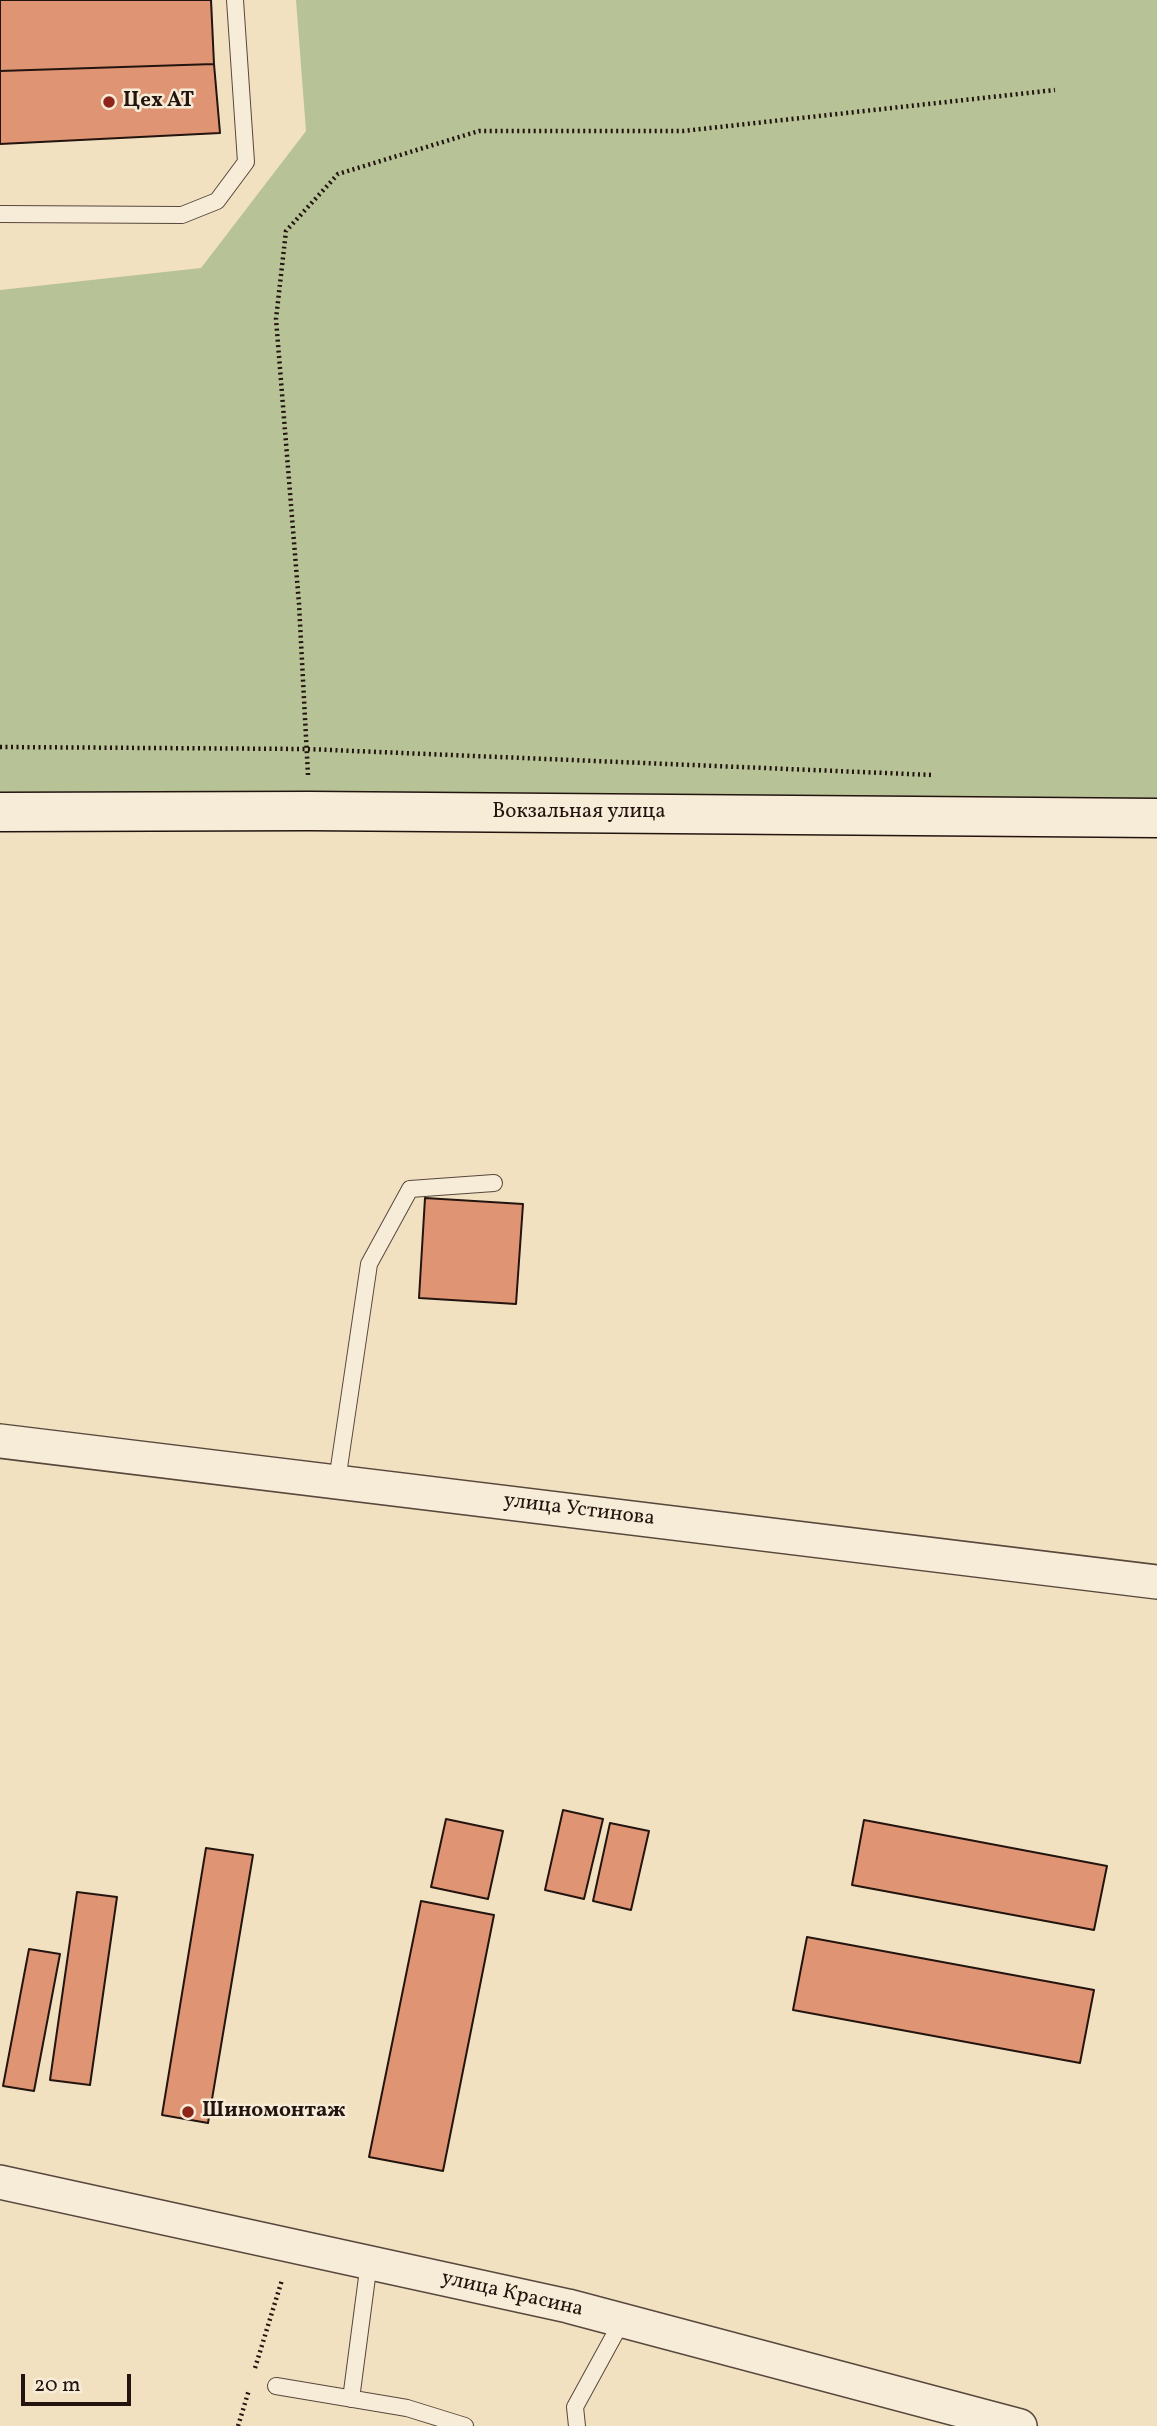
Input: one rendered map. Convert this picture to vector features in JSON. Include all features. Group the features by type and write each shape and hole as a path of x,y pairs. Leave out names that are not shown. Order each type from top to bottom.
{"street":[{"name":"Вокзальная улица","path":"0,812 309,811 1157,818"},
{"name":"улица Устинова","path":"0,1441 1157,1582"},
{"name":"улица Красина","path":"0,2182 568,2306 1020,2426"}],"lane":[{"path":"0,214 182,215 217,201 246,162 235,0"},
{"path":"337,1481 369,1264 410,1189 494,1183"},
{"path":"351,2399 369,2262"},
{"path":"577,2426 575,2407 622,2321"},
{"path":"276,2386 407,2408 465,2426"}],"path":[{"path":"309,811 299,604 276,319 286,230 338,174 479,131 683,131 1055,90"},
{"path":"0,747 306,749 934,775"},
{"path":"253,2374 293,2245"},
{"path":"238,2426 250,2387"}],"green space":[{"path":"296,0 1157,0 1157,818 0,812 0,290 201,268 306,131"}],"building":[{"path":"0,0 211,0 214,64 0,71"},
{"name":"Цех АТ","path":"214,64 220,133 0,144 0,71"},
{"path":"425,1198 523,1204 516,1304 419,1298"},
{"path":"563,1810 603,1819 584,1899 545,1890"},
{"path":"446,1819 503,1831 488,1899 431,1887"},
{"path":"864,1820 1107,1866 1094,1930 852,1885"},
{"path":"610,1823 649,1831 631,1910 593,1901"},
{"path":"206,1848 253,1855 208,2123 162,2115"},
{"path":"77,1892 117,1897 90,2085 50,2080"},
{"path":"421,1901 494,1915 443,2171 369,2157"},
{"path":"807,1937 1094,1990 1080,2063 793,2010"},
{"path":"29,1949 60,1954 34,2091 3,2086"}],"place":[{"name":"Цех АТ","path":"109,102"},
{"name":"Шиномонтаж","path":"188,2112"}]}
